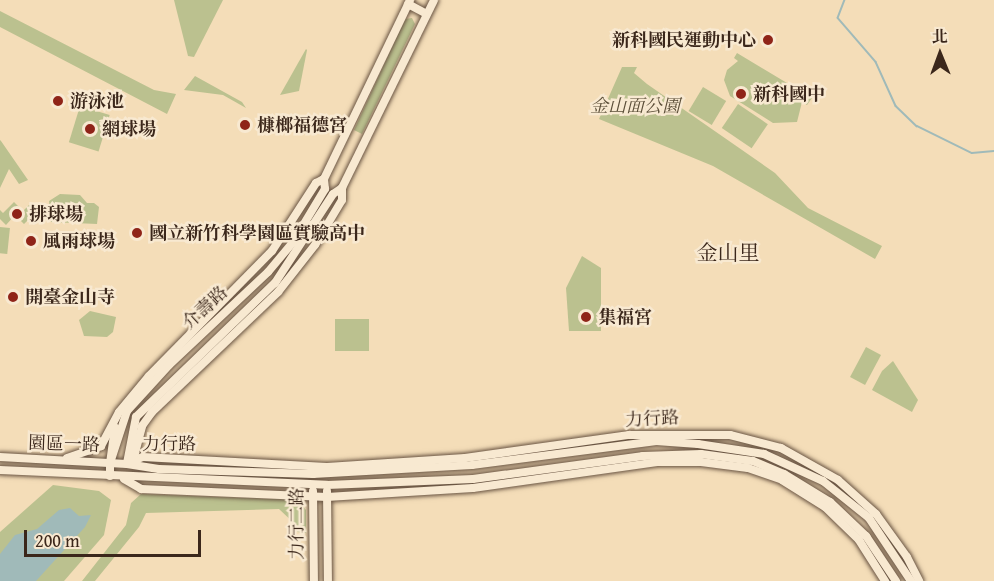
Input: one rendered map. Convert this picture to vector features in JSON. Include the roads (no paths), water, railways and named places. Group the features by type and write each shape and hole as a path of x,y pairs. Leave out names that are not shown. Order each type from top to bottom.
{"street":[{"name":"介壽路","path":"127,464 139,455 142,426 152,412 278,292 315,244 342,200 342,188 434,0"},
{"name":"介壽路","path":"110,463 127,411 169,365 268,272 293,242 325,189 324,179 409,2"},
{"path":"409,2 427,14"},
{"name":"介壽路","path":"53,461 101,446 119,412 197,326 272,251 316,183 324,179"},
{"name":"介壽路","path":"121,477 127,464 131,430 147,404 275,283 333,194 342,188"},
{"name":"介壽路","path":"110,476 108,453 119,412"},
{"path":"131,430 139,455"},
{"name":"力行路","path":"327,470 465,458 629,435 730,435 781,448 838,480 876,514 907,556 919,581"},
{"name":"力行路","path":"127,464 159,469 313,470 480,465 656,441 764,454 823,481 852,503 887,540 911,581"},
{"name":"力行路","path":"110,476 327,485 473,479 643,456 701,454 753,461 784,474 830,502 866,536 896,581"},
{"name":"力行路","path":"139,455 313,470"},
{"name":"園區一路","path":"0,458 127,464"},
{"name":"力行路","path":"121,477 141,489 327,497 473,488 657,462 702,462 748,468 782,480 825,507 859,540 885,581"},
{"name":"園區一路","path":"0,470 110,476"},
{"name":"力行二路","path":"313,470 314,581"},
{"name":"力行二路","path":"327,470 328,581"}],"water":[{"path":"70,508 79,516 91,515 85,527 36,581 0,581 0,554 15,535 37,529 59,510"}],"waterway":[{"path":"845,0 838,18 876,62 896,106 917,126 972,153 994,151"}],"place":[{"name":"新科國民運動中心","path":"768,40"},
{"name":"新科國中","path":"741,94"},
{"name":"游泳池","path":"58,101"},
{"name":"槺榔福德宮","path":"245,125"},
{"name":"網球場","path":"90,129"},
{"name":"排球場","path":"17,214"},
{"name":"國立新竹科學園區實驗高中","path":"137,233"},
{"name":"風雨球場","path":"31,241"},
{"name":"開臺金山寺","path":"13,297"},
{"name":"集福宮","path":"586,317"}],"district":[{"name":"金山里","path":"728,253"}],"park label":[{"name":"金山面公園","path":"635,106"}]}
